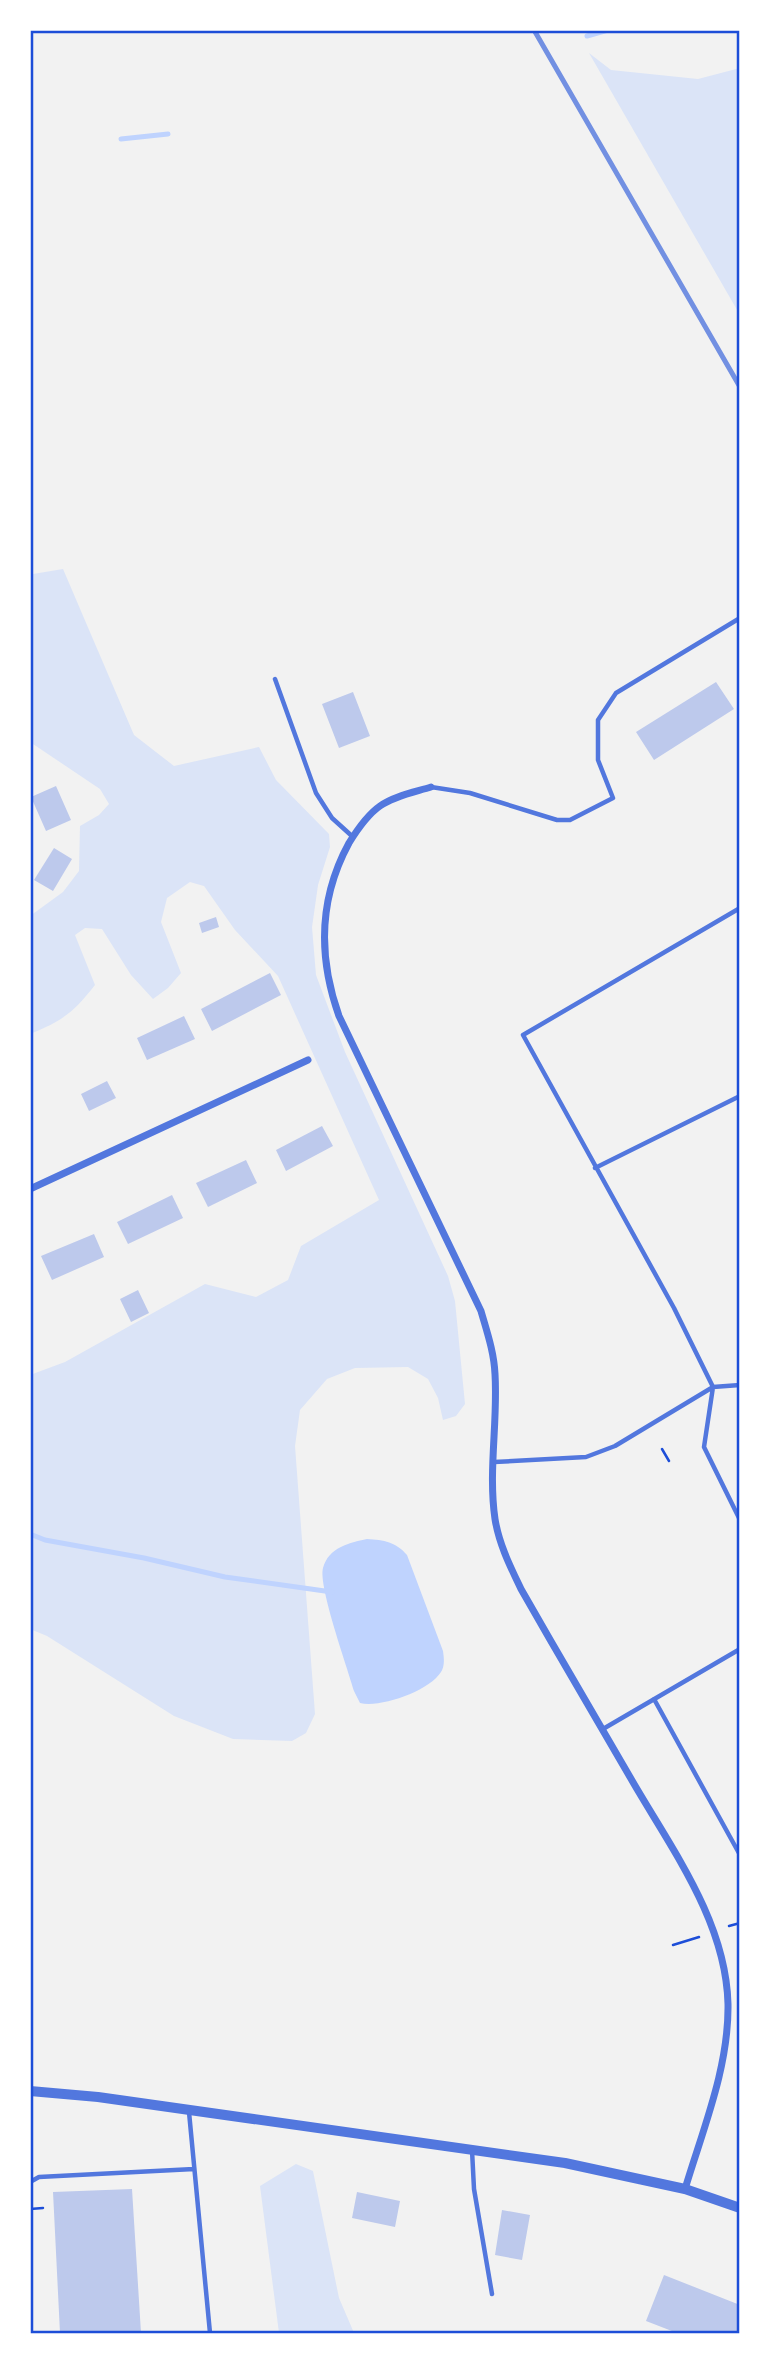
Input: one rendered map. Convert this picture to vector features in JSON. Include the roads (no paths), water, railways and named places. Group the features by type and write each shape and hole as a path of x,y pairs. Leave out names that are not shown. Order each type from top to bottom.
{"street":[{"path":"431,787 380,805 353,836 327,896 323,925 326,971 339,1016 481,1311 495,1373 495,1519 503,1549 521,1589 695,1890 709,1920 724,1966 728,2003 723,2058 685,2189"},
{"path":"30,1189 308,1060"},
{"path":"30,2091 98,2097 565,2163 685,2189 740,2208"}],"lane":[{"path":"431,787 470,793 557,820 570,820 614,798 598,760 598,720 616,693 740,618"},
{"path":"275,679 316,793 332,818 353,836"},
{"path":"740,908 523,1035 674,1308 713,1387 704,1447 740,1520"},
{"path":"595,1168 740,1096"},
{"path":"494,1461 586,1457 615,1446 713,1387 740,1385"},
{"path":"602,1729 740,1648"},
{"path":"654,1699 740,1855"},
{"path":"188,2111 210,2333"},
{"path":"472,2149 474,2189 492,2294"},
{"path":"30,2182 39,2177 194,2169"}],"water":[{"path":"367,1539 389,1542 407,1555 444,1659 441,1672 426,1686 392,1700 369,1704 360,1703 354,1691 329,1609 323,1578 323,1568 330,1555 347,1544"}],"waterway":[{"path":"587,36 608,30"},
{"path":"121,139 168,134"},
{"path":"30,1534 45,1540 144,1558 225,1577 332,1592"}],"railway":[{"path":"534,30 740,387"}]}
